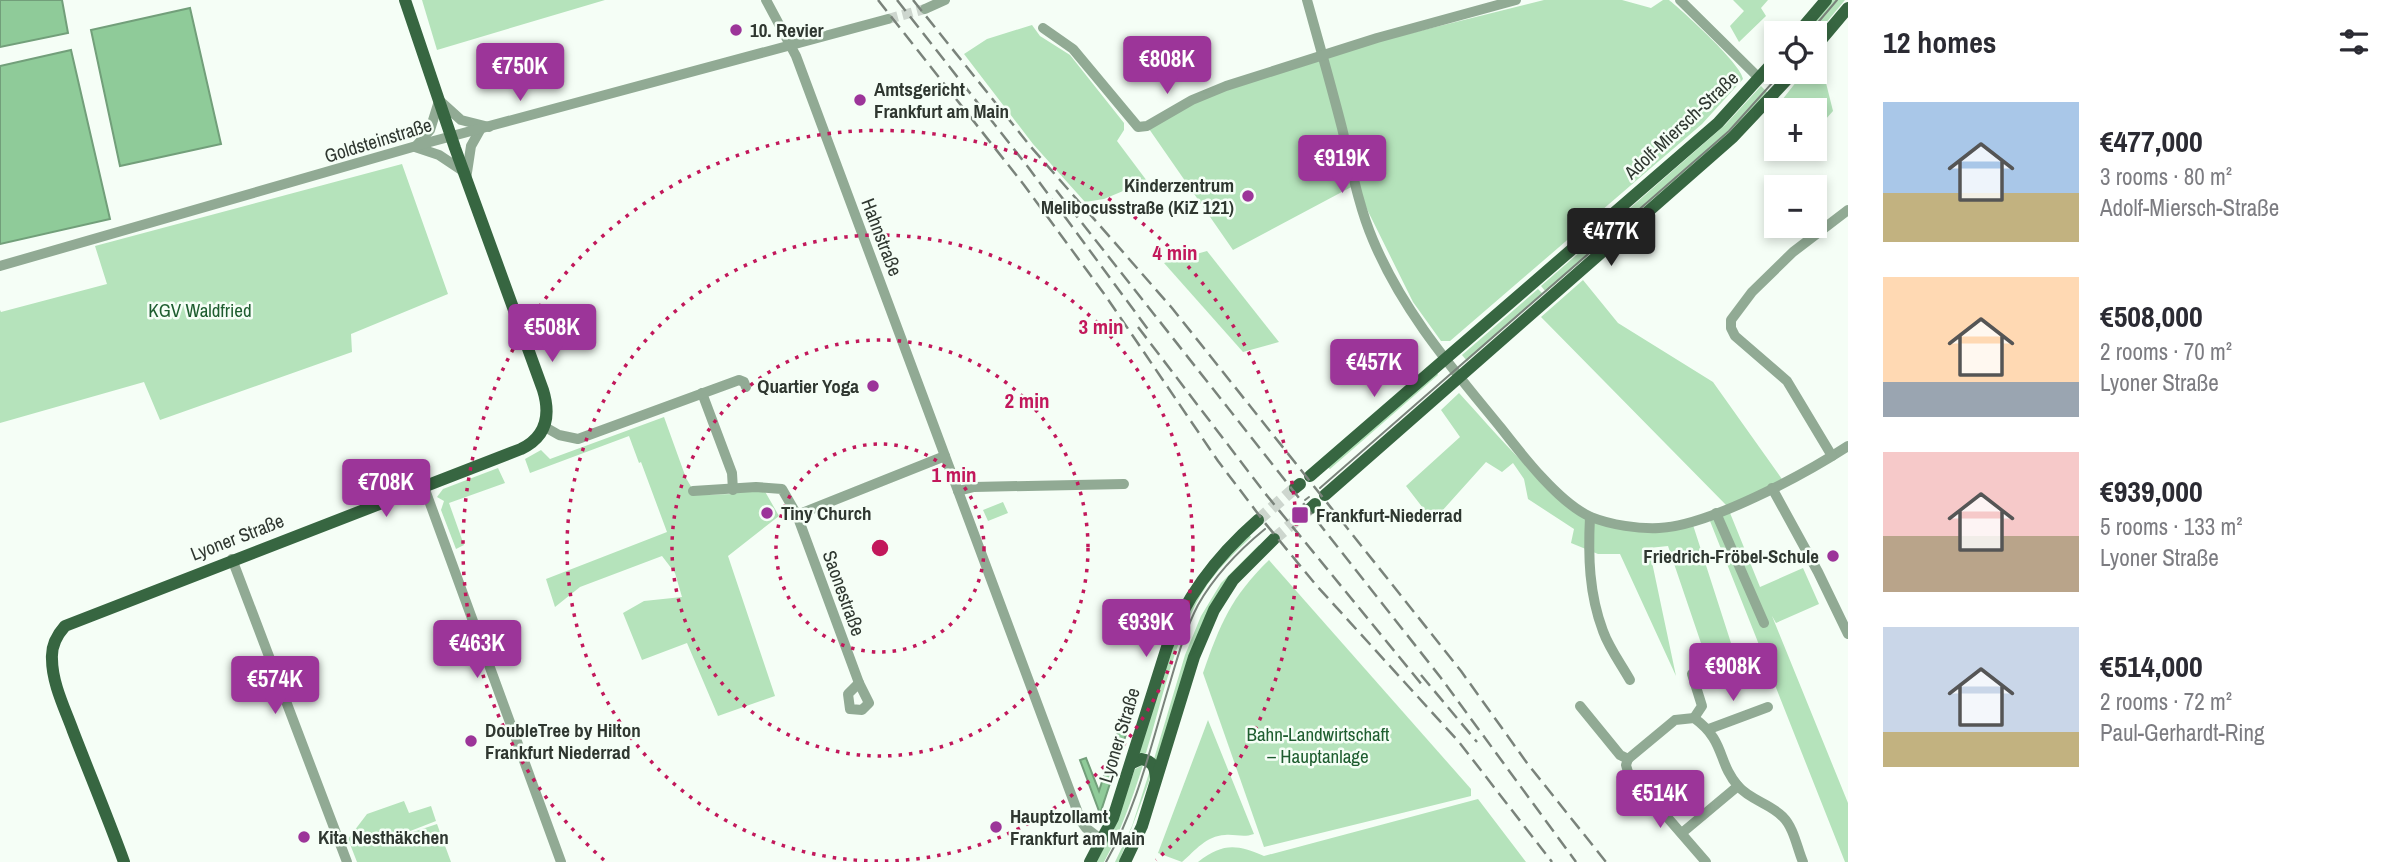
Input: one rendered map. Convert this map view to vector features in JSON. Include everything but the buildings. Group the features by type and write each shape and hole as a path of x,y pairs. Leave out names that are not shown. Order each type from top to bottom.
{"main road":[{"path":"405,0 451,137 544,390 547,410 545,427"},
{"path":"1808,21 1826,0"},
{"path":"1827,33 1848,8"},
{"name":"Adolf-Miersch-Straße","path":"1302,483 1718,123 1764,72"},
{"path":"1317,502 1733,136 1783,84"},
{"name":"Lyoner Straße","path":"124,862 60,696 51,660 55,639 65,625 532,443 540,437 545,427"},
{"name":"Lyoner Straße","path":"1090,862 1113,818 1167,647 1181,614 1216,562 1258,520"},
{"path":"1125,862 1142,826 1195,657 1214,610 1233,580 1274,539"},
{"path":"1132,763 1141,759 1152,764 1156,782"}],"street":[{"name":"Hahnstraße","path":"766,0 796,56 1081,821 1103,841"},
{"path":"925,9 945,0"},
{"path":"1307,0 1355,185 1374,242 1403,301 1459,377 1537,473 1564,497 1591,517 1628,526 1660,528 1693,522 1716,513 1772,488 1848,446"},
{"path":"1043,28 1073,49 1138,127 1147,126 1192,100 1226,86 1323,55 1516,0"},
{"path":"1680,0 1759,78"},
{"name":"Goldsteinstraße","path":"0,266 415,147 888,19"},
{"path":"439,100 461,120 486,129 471,146 465,175 439,155 415,147 430,130 439,100"},
{"path":"1832,456 1787,381 1735,336 1731,320 1752,292 1813,236 1848,210"},
{"path":"545,427 559,435 578,439 739,380 744,382 746,387"},
{"path":"702,393 732,473 733,490"},
{"path":"797,514 945,456"},
{"path":"958,491 974,487 1124,484"},
{"path":"424,487 561,862"},
{"name":"Saonestraße","path":"693,491 756,487 782,489 797,514 859,682"},
{"path":"1772,488 1848,634"},
{"path":"1716,513 1763,623"},
{"path":"1591,517 1588,556 1593,599 1604,634 1630,680"},
{"path":"232,559 346,862"},
{"path":"1694,718 1702,706 1692,674 1757,649"},
{"path":"1580,706 1620,755 1628,759"},
{"path":"1709,729 1768,707"},
{"path":"1706,862 1683,832 1628,772 1626,765 1628,759 1675,720 1694,718 1709,729 1731,777 1738,786 1782,814 1789,824 1802,862"},
{"path":"1683,832 1738,786"}],"green space":[{"path":"422,0 605,0 437,50"},
{"path":"1544,0 1622,0 1651,8 1663,0 1669,0 1723,51 1743,79 1702,124 1450,341 1441,341 1413,302 1355,185 1233,250 1147,126 1226,86 1323,55"},
{"path":"1733,0 1768,0 1761,8 1766,16 1739,42 1730,26 1744,11"},
{"path":"1832,0 1845,0 1827,22 1814,21"},
{"path":"1032,25 1040,36 1070,55 1124,123 1124,130 1117,141 1147,181 1104,199 1085,202 1033,144 964,54 987,39"},
{"path":"1795,84 1826,84 1833,111 1827,118 1827,98 1784,98"},
{"path":"1761,86 1768,93 1727,135 1546,292 1541,286 1725,125"},
{"name":"KGV Waldfried","path":"402,164 448,294 351,334 352,352 160,420 144,382 0,423 0,310 1,312 107,284 95,246"},
{"path":"1207,251 1279,342 1243,352 1164,263"},
{"path":"1583,280 1618,323 1713,382 1784,482 1728,508 1760,587 1803,568 1819,604 1776,623 1772,616 1848,803 1848,862 1845,862 1708,516 1728,507 1541,317"},
{"path":"1538,289 1543,294 1467,361 1462,355"},
{"path":"1437,373 1438,375 1330,469 1327,467"},
{"path":"1459,393 1514,453 1558,494 1582,511 1605,523 1628,529 1693,525 1731,643 1703,649 1668,546 1649,548 1676,676 1620,554 1598,554 1571,543 1574,529 1528,499 1524,479 1513,463 1502,472 1486,462 1433,521 1406,486 1460,437 1441,410"},
{"path":"664,417 686,478 696,495 732,494 763,488 779,516 728,556 775,696 718,716 687,643 642,660 623,613 644,601 682,597 675,573 662,556 580,587 555,607 546,579 667,532 629,436 530,473 525,459 541,450 550,459"},
{"path":"498,468 505,483 449,503 464,545 456,549 441,510 444,501 437,497 443,489"},
{"path":"1003,502 1008,513 988,521 983,510"},
{"path":"1249,534 1251,537 1207,585 1186,624 1146,753 1139,754 1164,670 1190,609 1205,586"},
{"path":"1259,545 1262,548 1224,586 1157,769 1154,759 1185,655 1201,616 1221,583"},
{"name":"Bahn-Landwirtschaft – Hauptanlage","path":"1269,560 1471,789 1471,796 1264,847 1203,673 1228,612 1245,586"},
{"path":"1208,720 1254,834 1212,838 1182,862 1158,853"},
{"path":"1143,765 1126,815 1110,850 1104,862 1096,862 1113,832 1135,769"},
{"path":"1150,770 1151,776 1119,862 1115,862 1132,826"},
{"path":"1478,799 1526,862 1198,862 1215,851 1230,847 1264,856"},
{"path":"404,801 409,813 431,806 436,821 377,844 437,824 451,862 357,862 348,839 367,814"}],"shaded area":[{"path":"0,0 62,0 68,33 0,47"},
{"path":"190,8 221,144 120,166 91,30"},
{"path":"71,50 110,219 0,244 0,66"},
{"path":"1123,717 1131,719 1099,811 1080,760 1086,758 1099,791"}],"tunnel":[{"path":"888,19 925,9"},
{"path":"1258,520 1295,488"},
{"path":"1274,539 1311,508"}],"tram line":[{"path":"1819,21 1837,0"},
{"path":"1320,488 1729,131 1771,84"},
{"path":"1305,500 1309,497"},
{"path":"1106,862 1135,798 1178,655 1193,615 1220,574 1236,555 1265,529"}],"railway":[{"path":"878,0 1024,185 1105,295 1218,461 1265,523 1316,585 1459,742 1552,862"},
{"path":"897,0 1028,167 1150,332"},
{"path":"913,0 1031,147 1172,308 1461,671 1527,763 1606,862"},
{"path":"1056,190 1441,678 1576,862"},
{"path":"1138,327 1264,492 1423,686"},
{"path":"1421,675 1477,742"}],"place":[{"name":"10. Revier","path":"736,30"},
{"name":"Amtsgericht Frankfurt am Main","path":"860,100"},
{"name":"Kinderzentrum Melibocusstraße (KiZ 121)","path":"1248,196"},
{"name":"Quartier Yoga","path":"873,386"},
{"name":"Tiny Church","path":"767,513"},
{"name":"Frankfurt-Niederrad","path":"1300,515"},
{"name":"Friedrich-Fröbel-Schule","path":"1833,556"},
{"name":"DoubleTree by Hilton Frankfurt Niederrad","path":"471,741"},
{"name":"Hauptzollamt Frankfurt am Main","path":"996,827"},
{"name":"Kita Nesthäkchen","path":"304,837"}]}
